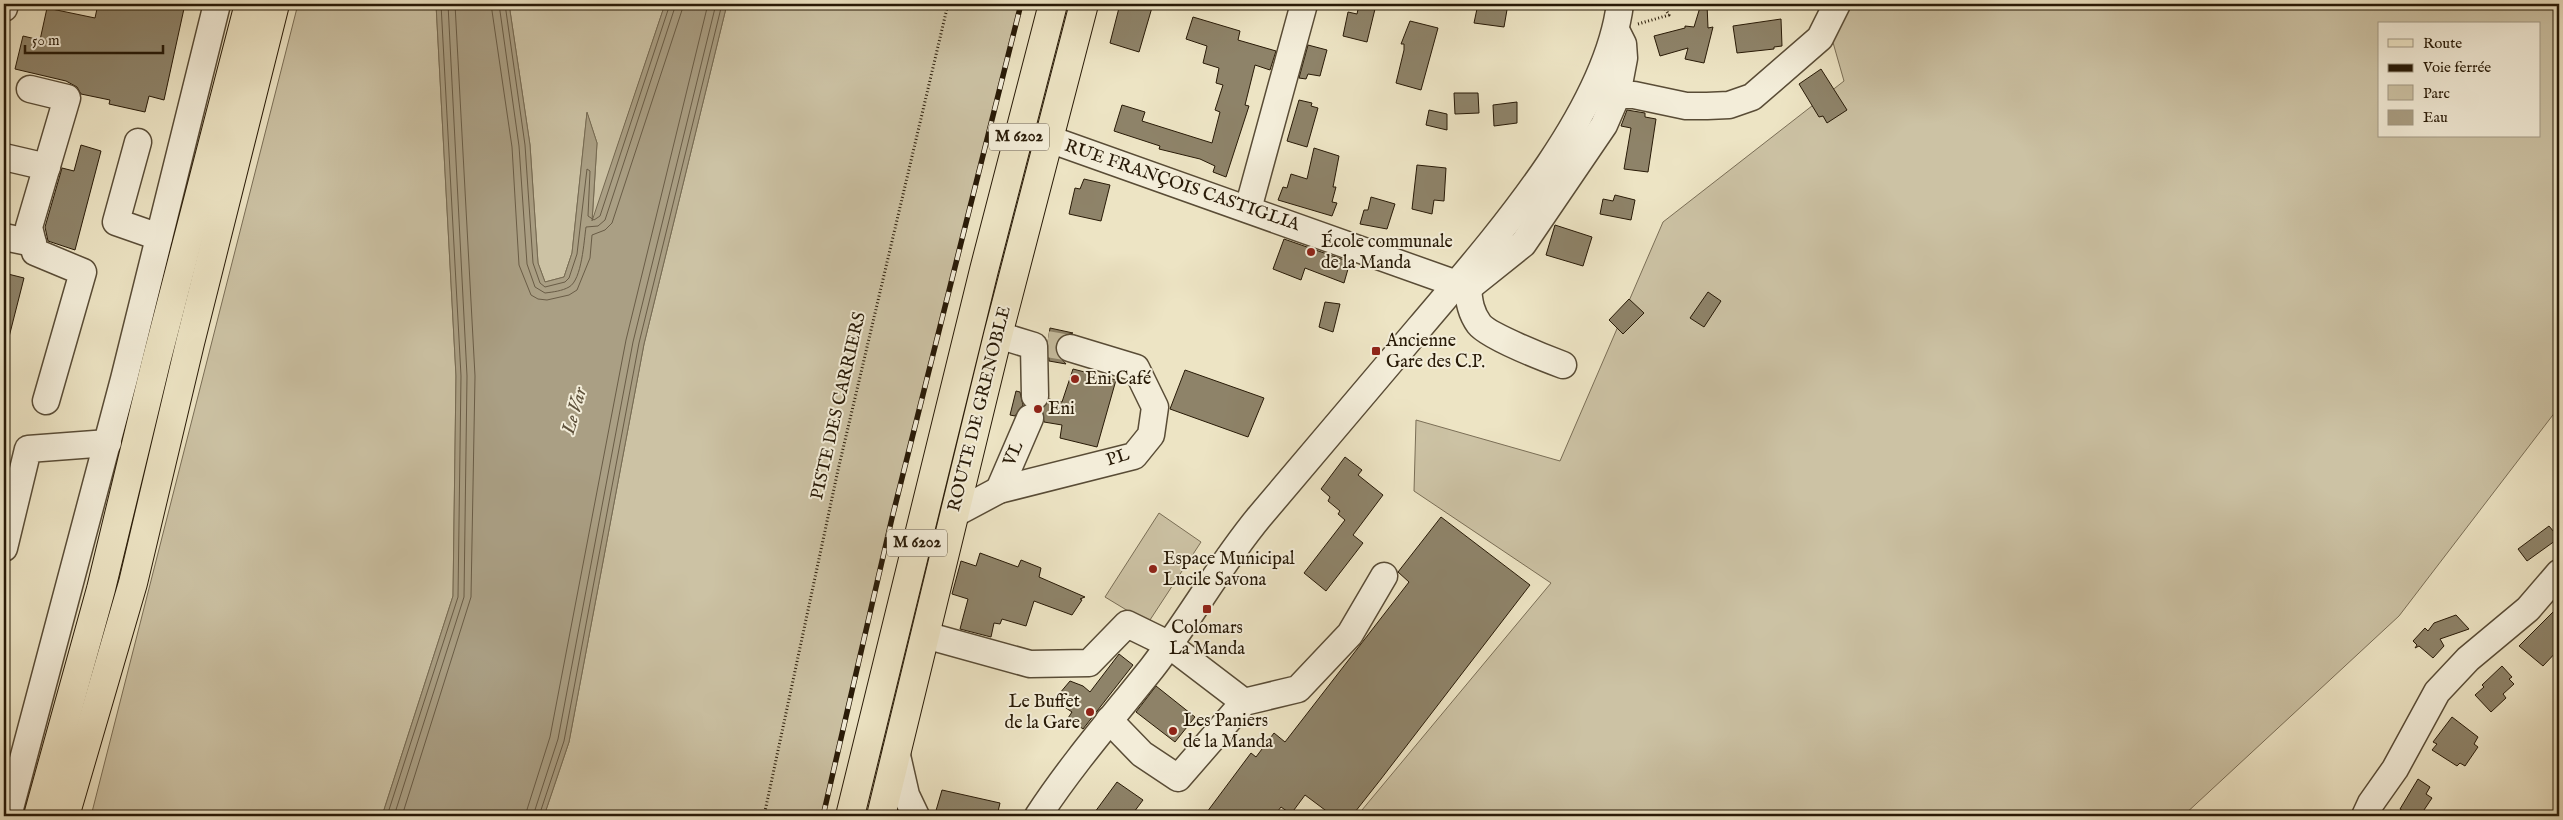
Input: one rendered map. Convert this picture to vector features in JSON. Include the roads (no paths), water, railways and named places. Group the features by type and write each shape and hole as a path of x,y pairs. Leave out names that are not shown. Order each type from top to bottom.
{"main road":[{"path":"38,816 101,589 156,362 249,4"},
{"path":"65,816 133,583 190,343 275,4"},
{"name":"ROUTE DE GRENOBLE","path":"850,816 984,270 1053,4"},
{"name":"ROUTE DE GRENOBLE","path":"880,816 998,336 1084,4"}],"street":[{"path":"4,8 5,4"},
{"path":"8,816 108,443 217,4"},
{"path":"1248,209 1304,4"},
{"path":"1044,806 1109,720 1153,666 1243,538 1462,286 1568,133 1589,95 1616,30 1620,4"},
{"path":"1617,95 1634,95 1686,106 1724,105 1752,97 1820,38 1836,4"},
{"path":"1462,286 1523,244 1604,125 1617,95 1624,58 1623,44 1616,30"},
{"path":"30,88 68,98 30,226 35,252 83,272 46,400"},
{"name":"RUE FRANÇOIS CASTIGLIA","path":"1049,139 1462,286"},
{"path":"138,142 116,222 159,237"},
{"path":"4,157 47,167"},
{"path":"4,237 33,244"},
{"path":"1462,286 1470,308 1480,326 1532,354 1563,365"},
{"name":"PL","path":"954,514 999,490 1134,456 1151,435 1154,407 1136,368 1050,346 998,336"},
{"name":"VL","path":"999,490 1033,407 1050,346"},
{"path":"4,548 28,449 108,443"},
{"path":"2365,816 2437,692 2468,659 2528,609 2559,573"},
{"path":"1109,720 1142,754 1178,778 1244,702 1298,689 1350,634 1384,576"},
{"path":"925,635 1030,664 1089,663 1127,624 1168,644 1244,702"},
{"path":"896,752 908,803 916,816"}],"water":[{"name":"Le Var","path":"436,4 509,4 530,145 538,263 545,282 564,277 572,253 587,112 597,143 592,221 665,4 727,4 644,344 569,742 544,816 382,816 453,596 456,376"}],"tunnel":[{"path":"1047,344 1070,348"}],"railway":[{"path":"823,816 892,518 1021,4"}],"place":[{"name":"École communale de la Manda","path":"1311,252"},
{"name":"Ancienne Gare des C.P.","path":"1376,351"},
{"name":"Eni Café","path":"1075,379"},
{"name":"Eni","path":"1038,409"},
{"name":"Espace Municipal Lucile Savona","path":"1153,569"},
{"name":"Colomars La Manda","path":"1207,609"},
{"name":"Le Buffet de la Gare","path":"1090,712"},
{"name":"Les Paniers de la Manda","path":"1173,731"}]}
